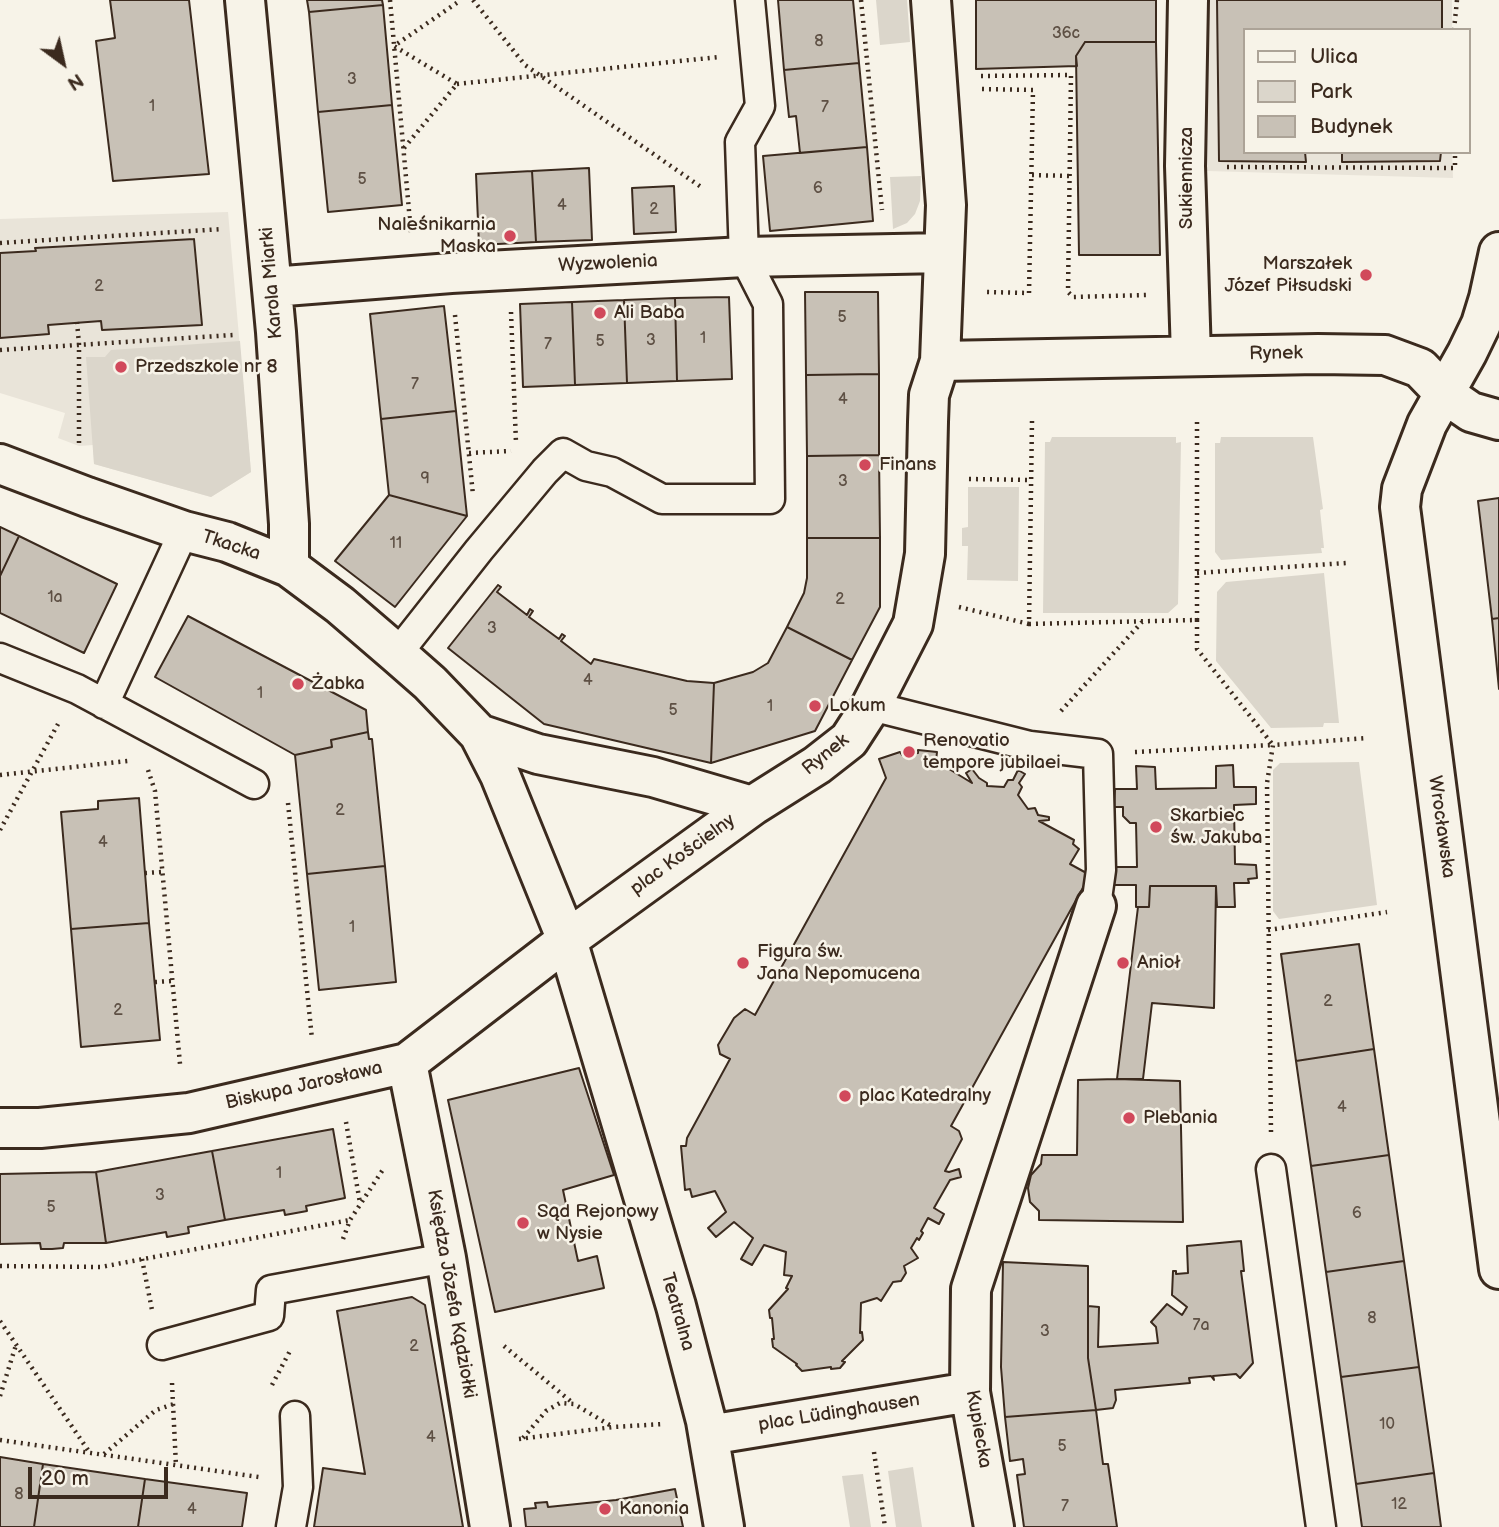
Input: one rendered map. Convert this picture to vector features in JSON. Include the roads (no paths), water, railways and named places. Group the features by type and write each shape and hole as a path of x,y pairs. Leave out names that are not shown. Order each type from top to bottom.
{"street":[{"name":"Karola Miarki","path":"245,0 272,287 289,524 289,567"},
{"name":"Rynek","path":"752,806 817,765 849,740 871,706 913,624 925,554 929,395 940,361 946,205 931,0"},
{"name":"Sukiennicza","path":"1188,0 1185,166 1191,356"},
{"path":"1445,394 1480,324 1499,252"},
{"name":"Wyzwolenia","path":"272,287 509,269 744,257 944,253"},
{"name":"Rynek","path":"940,361 1385,355 1420,368 1445,394 1471,412 1499,421"},
{"name":"Wrocławska","path":"1445,394 1427,424 1402,489 1400,507 1484,1041 1499,1269"},
{"name":"Tkacka","path":"0,464 184,531 227,542 289,567 340,605 430,683"},
{"name":"plac Kościelny","path":"430,683 480,734 500,775 567,940 752,806"},
{"name":"plac Kościelny","path":"480,734 538,754 653,777 752,806"},
{"name":"Kupiecka","path":"994,1527 970,1392 971,1289 1096,906"},
{"name":"Biskupa Jarosława","path":"0,1128 40,1128 189,1113 407,1063 567,940"},
{"name":"Teatralna","path":"567,940 676,1306 708,1428 724,1527"},
{"name":"Księdza Józefa Kądziołki","path":"407,1063 446,1258 490,1527"},
{"name":"plac Lüdinghausen","path":"708,1428 867,1409 970,1392"}],"lane":[{"path":"397,654 479,550 563,453 586,466 612,472 662,499 770,499 768,304 744,257 740,142 760,106 750,0"},
{"path":"104,704 184,531"},
{"path":"0,658 77,689 254,784"},
{"path":"871,706 1030,746 1098,754 1101,870 1096,906"},
{"path":"1271,1169 1321,1527"},
{"path":"162,1345 270,1316 271,1290 446,1258"},
{"path":"291,1527 298,1487 295,1416"}],"place":[{"name":"Naleśnikarnia Maska","path":"510,236"},
{"name":"Marszałek Józef Piłsudski","path":"1366,275"},
{"name":"Ali Baba","path":"600,313"},
{"name":"Przedszkole nr 8","path":"121,367"},
{"name":"Finans","path":"865,465"},
{"name":"Żabka","path":"298,684"},
{"name":"Lokum","path":"815,706"},
{"name":"Renovatio tempore jubilaei","path":"909,752"},
{"name":"Skarbiec św. Jakuba","path":"1156,827"},
{"name":"Figura św. Jana Nepomucena","path":"743,963"},
{"name":"Anioł","path":"1123,963"},
{"name":"plac Katedralny","path":"845,1096"},
{"name":"Plebania","path":"1129,1118"},
{"name":"Sąd Rejonowy w Nysie","path":"523,1223"},
{"name":"Kanonia","path":"605,1509"}]}
